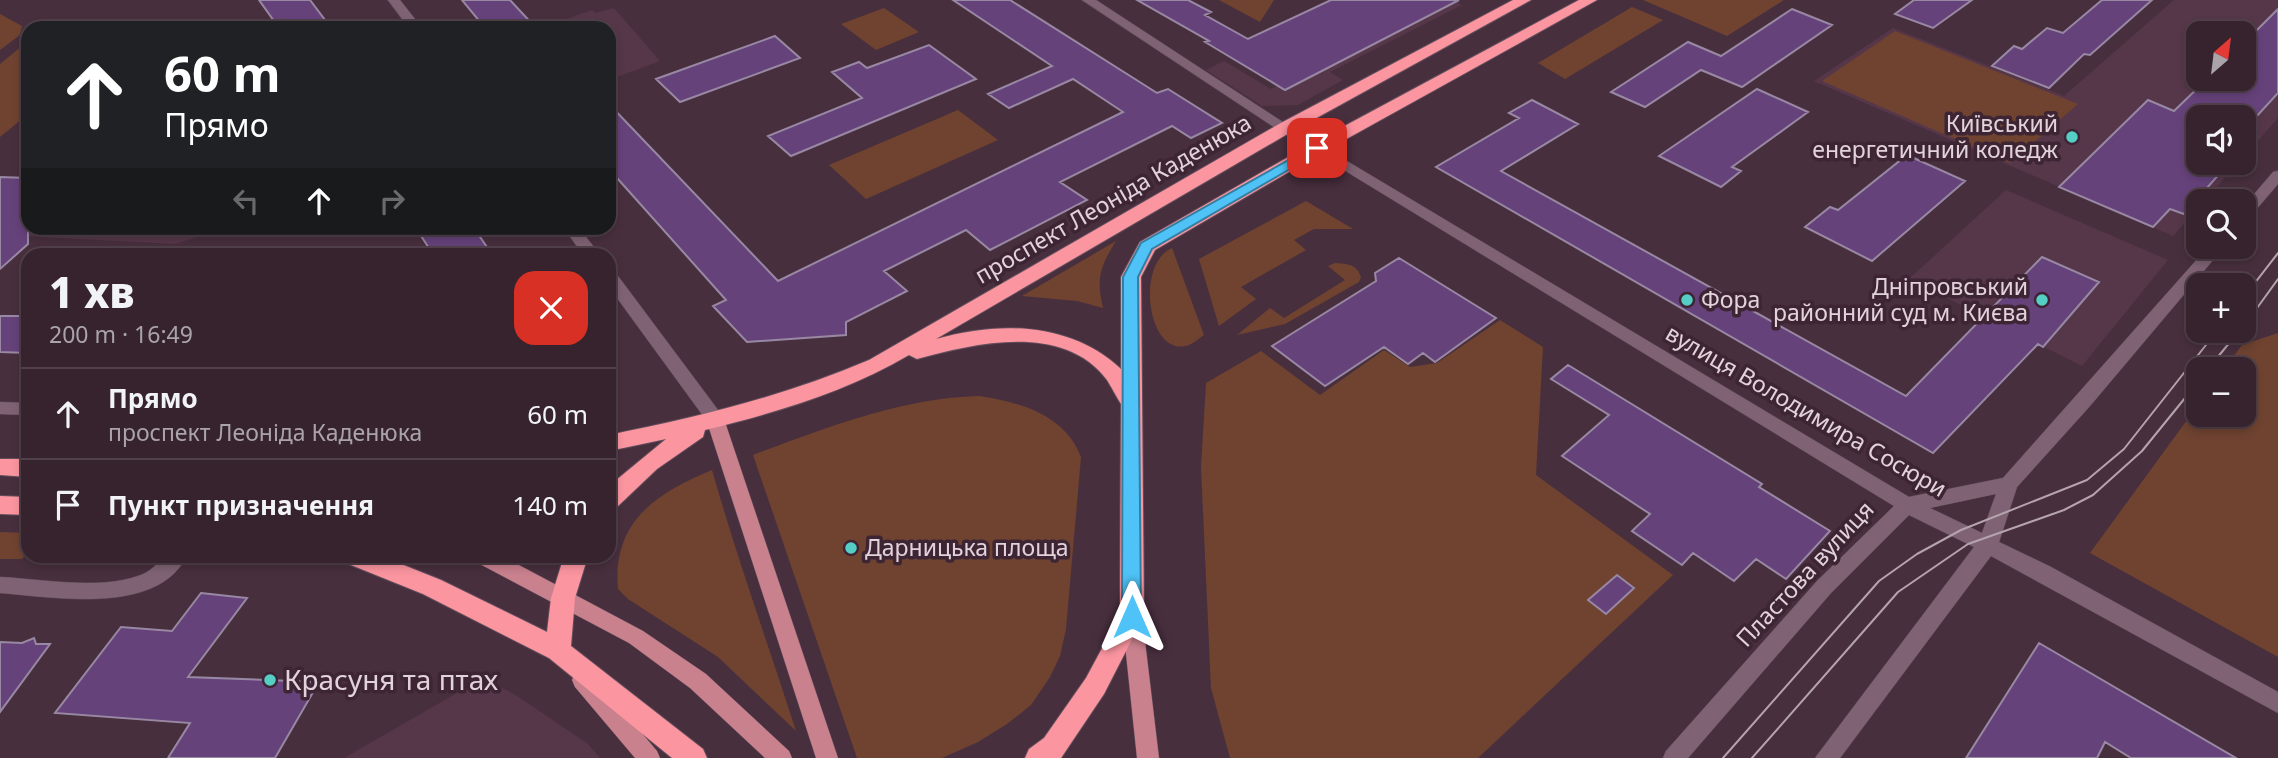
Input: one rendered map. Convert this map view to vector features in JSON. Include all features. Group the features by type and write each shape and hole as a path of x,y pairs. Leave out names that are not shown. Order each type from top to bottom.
{"highway":[{"name":"проспект Леоніда Каденюка","path":"876,365 1285,128 1524,0"},
{"path":"1039,758 1054,747 1095,686 1132,617 1131,277 1146,246 1317,148 1590,0"},
{"path":"616,441 715,419 836,384 876,365 954,339 989,335 1034,337 1065,342 1087,350 1105,362 1122,383 1131,405"},
{"path":"616,493 630,477 657,455 715,419"},
{"path":"0,467 21,468"},
{"path":"0,505 21,506"},
{"path":"372,563 432,587 558,650 671,744 693,758"},
{"path":"558,650 563,598 574,563"}],"main road":[{"path":"715,419 827,758"},
{"path":"497,563 636,637 698,681 781,758"},
{"path":"1132,617 1148,758"},
{"path":"558,650 649,758"}],"street":[{"path":"394,0 410,21"},
{"name":"вулиця Володимира Сосюри","path":"1088,0 1317,148 1907,505 1989,543 2278,703"},
{"path":"2256,201 2278,174"},
{"path":"1826,758 1989,543 2009,484 2206,259"},
{"path":"616,285 715,419"},
{"path":"0,408 21,409"},
{"name":"Пластова вулиця","path":"1674,758 1824,587 1907,505 2009,484"},
{"path":"0,585 105,589 139,585 162,573 171,563"}],"shaded area":[{"path":"1219,0 1274,0 1260,22"},
{"path":"1443,0 1453,0 1462,5 1330,72 1343,80 1298,105 1262,106 1206,70 1224,61 1271,89"},
{"path":"1643,0 1784,0 1727,36"},
{"name":"Київський енергетичний коледж","path":"2174,0 2278,0 2278,118 2256,143 2256,105 2186,105 2186,175 2227,175 2215,189 2186,189 2186,221 2173,236 1814,81 1893,28 2064,96"},
{"path":"1632,7 1663,20 1565,79 1538,63"},
{"path":"614,8 660,61 616,77 616,21 561,21 592,10 595,13"},
{"path":"884,8 919,32 876,50 841,24"},
{"path":"0,14 21,25 21,30 20,35 0,50"},
{"path":"1895,31 2078,104 2010,163 1822,81"},
{"path":"21,47 21,120 0,137 0,64"},
{"path":"958,110 998,140 866,199 829,165"},
{"path":"2006,190 2168,260 2082,366 1909,279"},
{"path":"1306,201 1353,229 1314,229 1294,240 1306,250 1241,287 1256,299 1219,326 1199,259"},
{"path":"21,230 21,235 203,235 175,244 2,235"},
{"path":"1116,241 1101,273 1103,308 1077,301 1022,296"},
{"path":"1172,248 1204,335 1185,346 1172,345 1162,337 1151,306 1153,271 1160,257"},
{"path":"1335,263 1354,267 1361,277 1359,282 1285,324 1237,335 1270,308 1284,318 1345,280 1328,266"},
{"path":"1500,320 1543,347 1536,475 1673,575 1478,758 1230,758 1211,688 1201,467 1206,383 1261,351 1320,395 1384,350 1410,367 1437,363"},
{"path":"2278,333 2278,657 2090,553 2186,421 2186,427 2256,427 2256,357 2233,357 2242,345 2256,343 2256,340"},
{"name":"Дарницька площа","path":"979,396 1025,407 1053,421 1074,443 1081,457 1066,629 1060,656 1031,705 978,742 942,758 857,758 753,455 893,408"},
{"path":"712,470 796,731 718,657 628,599 618,589 622,545 630,528 656,500"},
{"path":"0,532 21,533 21,559 0,559"},
{"path":"483,678 514,694 587,743 600,758 344,758"}],"building":[{"path":"259,0 310,0 326,21 274,21"},
{"path":"462,0 510,0 530,21 479,21"},
{"path":"953,0 1010,0 1157,93 1168,89 1222,123 1191,138 1172,126 1060,182 1087,200 990,250 966,230 884,271 907,291 846,322 846,335 747,342 713,306 726,300 616,177 616,111 778,281 1123,112 1073,79 1009,108 988,94 1052,66"},
{"path":"1137,0 1188,0 1211,12 1205,15 1248,39 1331,0 1459,0 1285,90 1205,42 1209,41"},
{"path":"1914,0 1972,0 1933,28 1895,14"},
{"path":"2102,0 2152,0 2090,55 2084,54 2049,88 1992,66 2014,46 2022,49 2047,28 2063,33"},
{"path":"1792,9 1832,25 1742,87 1701,70 1645,107 1611,92 1688,42 1721,56"},
{"path":"2278,9 2278,93 2256,117 2256,105 2186,105 2186,175 2218,175 2206,189 2186,189 2184,214 2170,209 2153,227 2059,187 2148,100 2174,111 2195,91 2256,91 2256,31"},
{"path":"775,36 800,58 680,102 656,79"},
{"path":"929,45 976,79 791,156 768,136 862,98 832,72 859,62 867,68"},
{"path":"1757,89 1808,112 1732,167 1741,171 1721,187 1659,156"},
{"path":"1532,100 1578,124 1501,171 1906,396 2042,257 2099,282 2043,347 2038,344 1933,453 1436,167 1519,118 1509,113"},
{"path":"1907,155 1965,181 1872,261 1805,227 1830,207 1838,210"},
{"path":"0,177 21,178 21,235 28,235 28,244 0,269"},
{"path":"420,235 479,235 488,248 429,248"},
{"path":"1399,258 1496,318 1435,362 1423,353 1408,364 1384,347 1325,386 1272,346 1376,281 1375,273"},
{"path":"0,316 21,316 21,353 0,352"},
{"path":"1568,365 1762,484 1759,487 1830,531 1786,579 1756,559 1734,581 1693,553 1682,565 1632,531 1650,514 1562,456 1609,415 1551,379"},
{"path":"1617,575 1634,588 1606,614 1588,600"},
{"path":"201,593 247,598 188,677 319,682 275,758 168,758 190,723 55,713 121,627 172,631"},
{"path":"34,638 36,644 50,644 0,712 0,642 22,643"},
{"path":"2039,643 2236,758 2131,758 2105,742 2097,758 1966,758"}],"tram line":[{"path":"2256,281 2278,253"},
{"path":"2256,309 2278,279"},
{"path":"1723,758 1879,581 1917,554 1961,530 2087,480 2124,449 2208,343"},
{"path":"2218,357 2229,343"},
{"path":"1752,758 1898,592 1968,544 2064,510 2093,495 2142,451 2186,397"}],"place":[{"name":"Київський енергетичний коледж","path":"2072,137"},
{"name":"Фора","path":"1687,300"},
{"name":"Дніпровський районний суд м. Києва","path":"2042,300"},
{"name":"Дарницька площа","path":"851,548"},
{"name":"Красуня та птах","path":"270,680"}],"route":[{"path":"1132,617 1131,277 1146,246 1317,148"}]}
